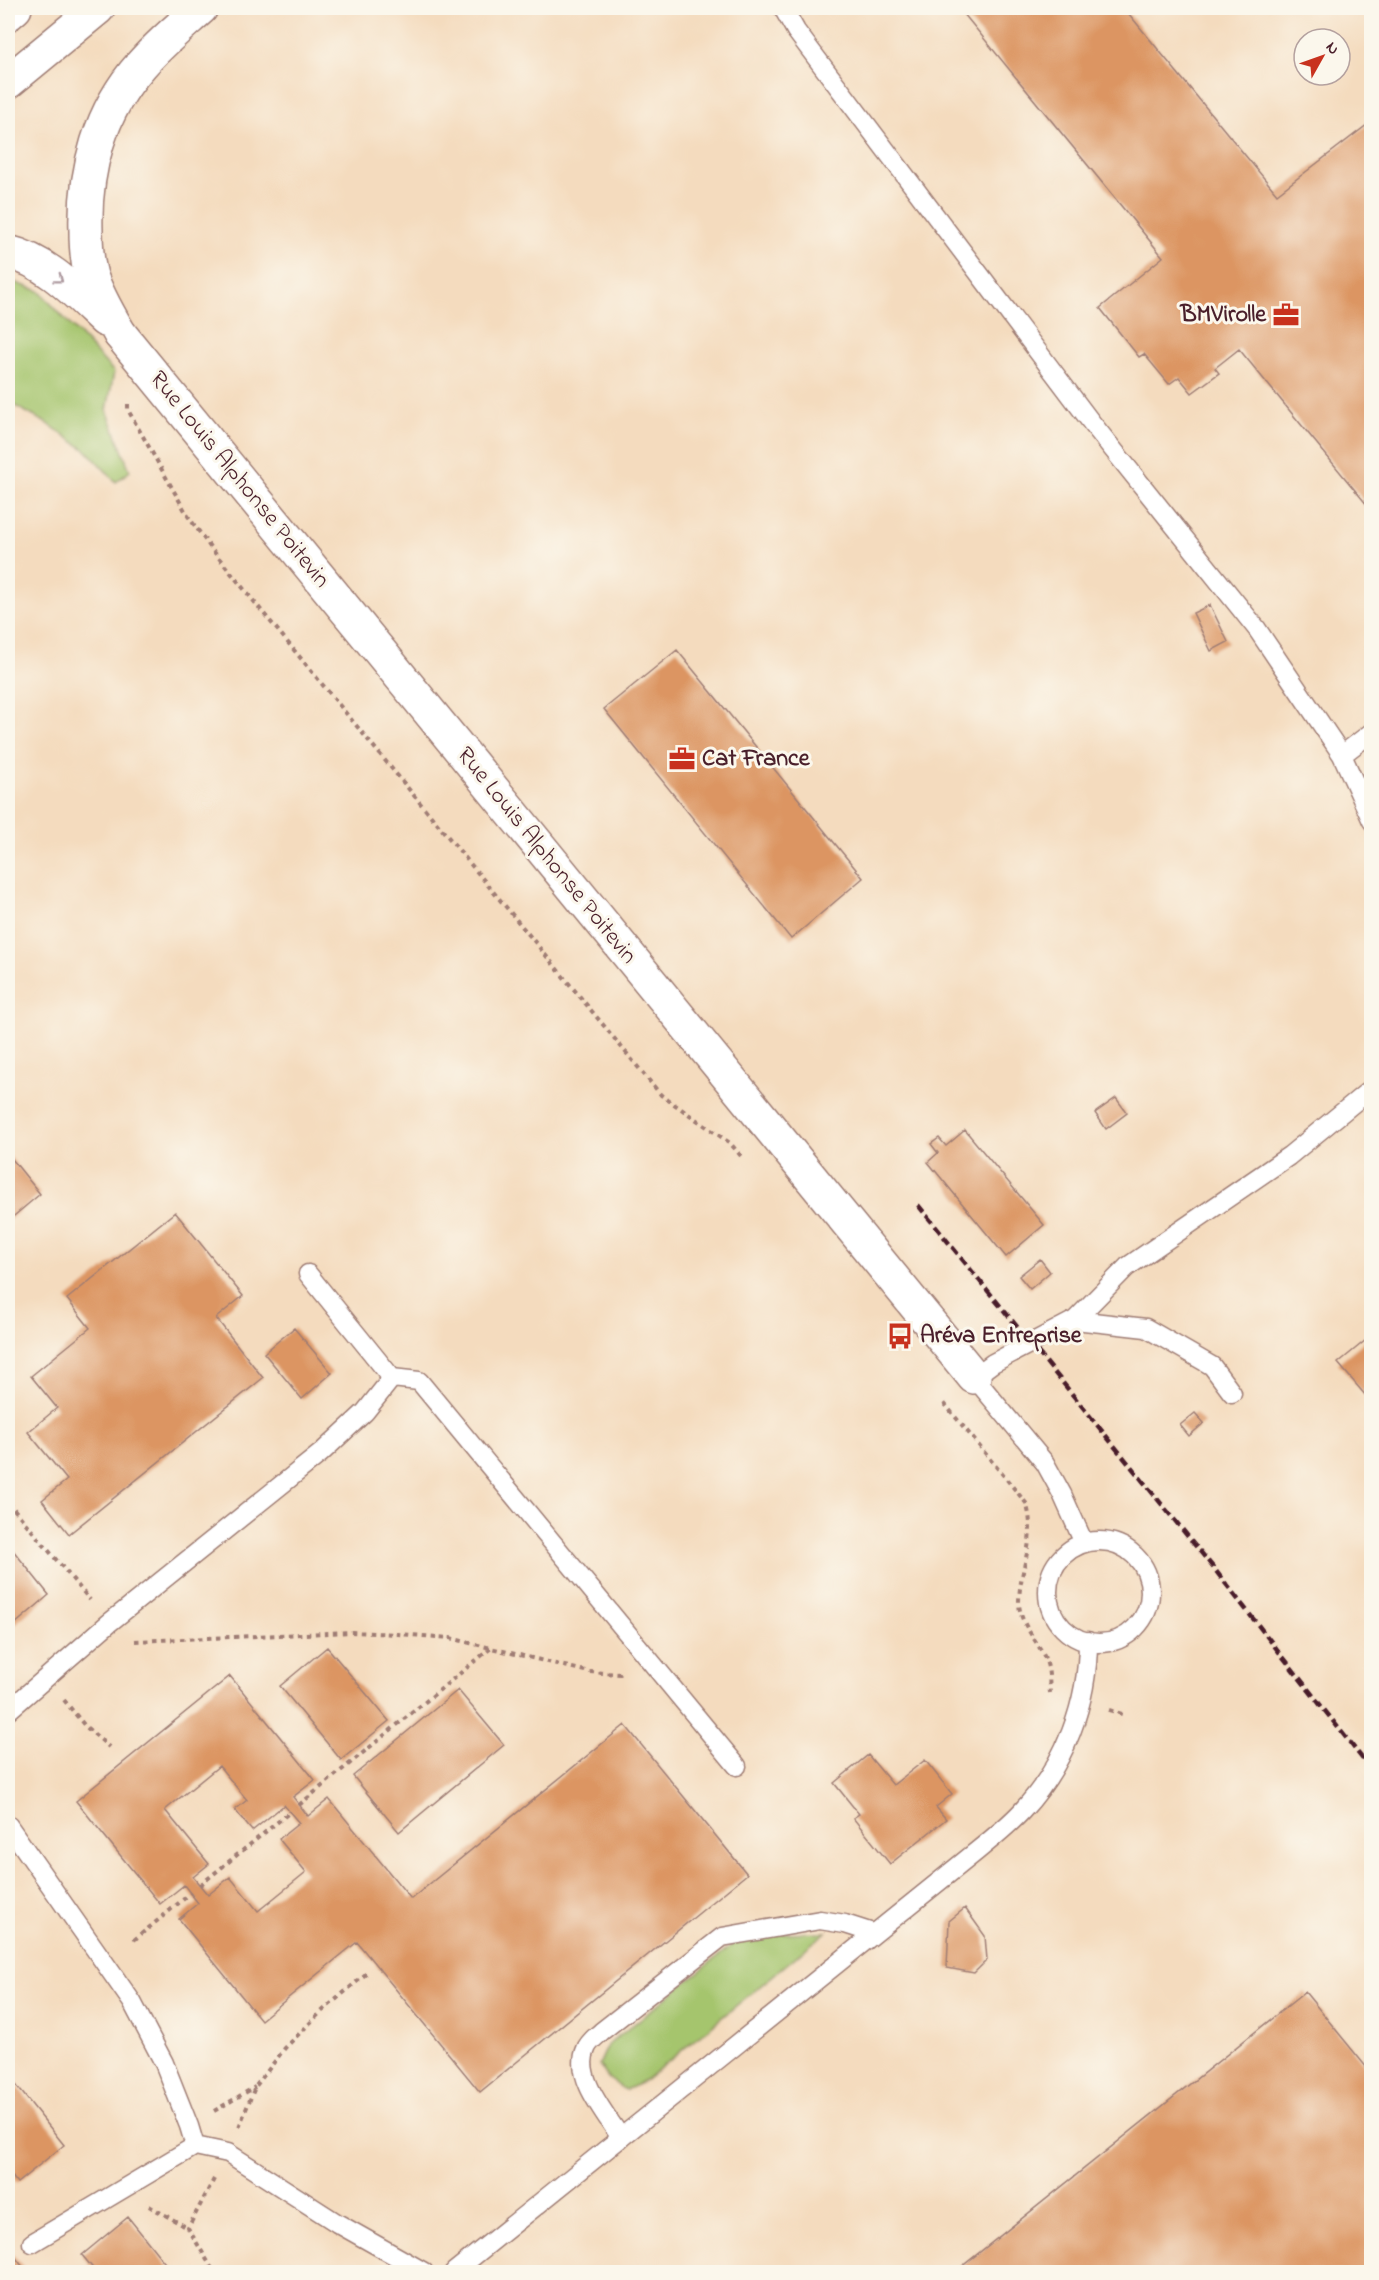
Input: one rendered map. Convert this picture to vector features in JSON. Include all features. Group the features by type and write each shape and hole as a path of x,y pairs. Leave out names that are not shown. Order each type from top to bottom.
{"street":[{"path":"8,14 15,8"},
{"path":"8,82 98,8"},
{"path":"120,334 98,292 91,275 86,252 85,212 89,174 98,136 118,97 140,65 201,8"},
{"path":"8,252 38,264 74,291 120,334"},
{"name":"Rue Louis Alphonse Poitevin","path":"120,334 974,1377"}],"lane":[{"path":"783,8 796,31 1091,422 1257,629 1342,755 1371,821"},
{"path":"1342,755 1371,732"},
{"path":"1084,1543 1062,1494 1045,1464 974,1377 993,1363 1075,1320 1127,1267 1289,1156 1371,1088"},
{"path":"308,1274 392,1378 419,1381 737,1766"},
{"path":"1075,1320 1146,1328 1212,1366 1232,1393"},
{"path":"8,1711 109,1623 321,1453 365,1412 392,1378"},
{"path":"1111,1542 1124,1547 1143,1566 1150,1592 1146,1612 1134,1629 1113,1641 1088,1641 1066,1631 1053,1612 1049,1601 1050,1577 1056,1565 1068,1552 1084,1543 1111,1542"},
{"path":"454,2272 977,1851 1024,1810 1043,1786 1063,1753 1082,1701 1088,1664 1088,1641"},
{"path":"8,1825 132,2002 164,2063 195,2146"},
{"path":"621,2138 586,2082 582,2065 586,2047 602,2031 722,1937 820,1920 845,1924 873,1933"},
{"path":"32,2243 195,2146 228,2153 338,2223 424,2272"}],"path":[{"path":"154,376 129,396 128,410 188,516 210,547 662,1095 730,1143 743,1158"},
{"path":"944,1403 1026,1503 1030,1514 1031,1531 1019,1604 1023,1622 1046,1661 1050,1693 1122,1714"},
{"path":"8,1502 125,1642 351,1632 450,1638 589,1672 610,1674 620,1674 645,1655"},
{"path":"299,1805 491,1647"},
{"path":"47,1678 85,1726 109,1748"},
{"path":"200,1885 290,1812"},
{"path":"134,1940 191,1893"},
{"path":"214,2272 188,2228 228,2153 255,2086 285,2048 367,1973"}],"green space":[{"path":"8,280 39,291 114,372 107,410 130,471 116,482 87,451 48,424 8,402"},
{"path":"826,1932 643,2082 625,2090 609,2079 599,2065 608,2045 737,1941 783,1933"}],"building":[{"path":"959,8 1124,8 1277,194 1372,121 1372,511 1239,349 1215,368 1219,373 1192,393 1179,377 1169,384 1144,354 1139,357 1100,308 1163,257"},
{"path":"1210,605 1228,642 1211,651 1193,613"},
{"path":"677,650 863,878 791,939 604,709"},
{"path":"1116,1098 1127,1113 1106,1129 1095,1113"},
{"path":"965,1130 1044,1225 1006,1257 928,1162 938,1153 931,1144 939,1138 946,1146"},
{"path":"8,1154 40,1194 8,1221"},
{"path":"175,1212 243,1296 216,1318 263,1378 69,1534 42,1500 67,1480 28,1432 57,1408 31,1376 90,1328 67,1299"},
{"path":"1040,1259 1050,1272 1030,1289 1019,1276"},
{"path":"294,1328 332,1373 302,1399 264,1353"},
{"path":"1372,1335 1372,1403 1338,1363"},
{"path":"1195,1413 1204,1423 1189,1436 1180,1425"},
{"path":"8,1544 49,1595 8,1630"},
{"path":"327,1647 389,1721 341,1760 280,1686"},
{"path":"230,1676 315,1780 293,1797 308,1816 329,1799 411,1899 625,1725 747,1874 480,2092 357,1942 261,2020 179,1919 198,1903 184,1885 160,1904 76,1801","holes":["219,1766 247,1800 235,1810 252,1831 284,1805 299,1823 279,1839 306,1872 258,1911 230,1877 208,1895 193,1877 209,1864 165,1810"]},
{"path":"458,1690 504,1745 399,1832 353,1776"},
{"path":"868,1755 893,1785 925,1760 952,1794 936,1807 946,1819 890,1864 853,1818 859,1814 834,1783"},
{"path":"965,1908 985,1936 987,1960 974,1973 947,1968 949,1921"},
{"path":"1305,1992 1372,2074 1372,2272 955,2272"},
{"path":"8,2075 64,2145 17,2183 8,2171"},
{"path":"128,2217 172,2272 96,2272 82,2255"},
{"path":"8,2248 27,2272 8,2272"}],"railway":[{"path":"918,1205 1212,1566 1372,1771"}],"place":[{"name":"BMVirolle","path":"1286,315"},
{"name":"Cat France","path":"682,759"},
{"name":"Aréva Entreprise","path":"900,1336"}]}
